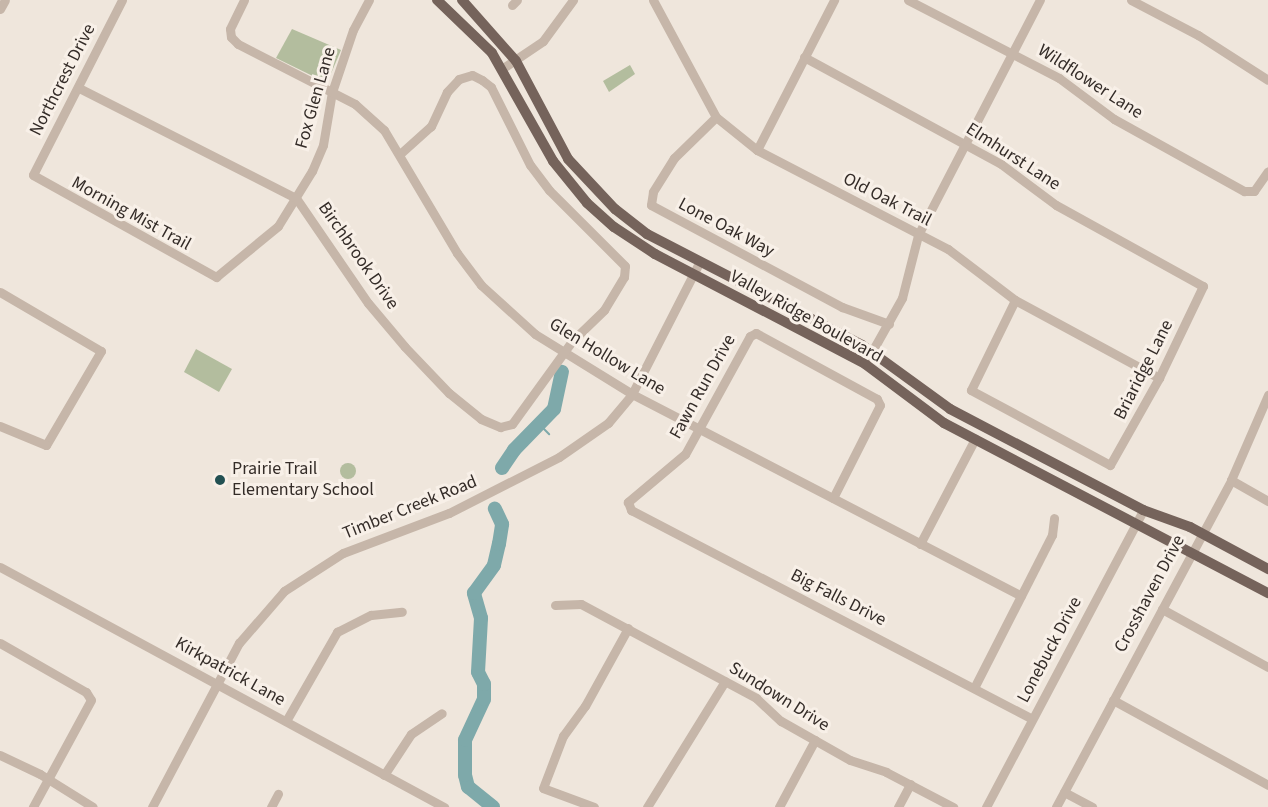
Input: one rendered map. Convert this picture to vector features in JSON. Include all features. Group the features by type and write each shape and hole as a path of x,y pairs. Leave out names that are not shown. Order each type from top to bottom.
{"main road":[{"name":"Valley Ridge Boulevard","path":"437,0 472,31 503,68 553,161 587,203 639,244 865,364 919,407 975,439 1135,526 1193,552 1268,592"},
{"name":"Valley Ridge Boulevard","path":"462,0 516,61 568,159 588,184 647,234 872,352 950,409 1143,510 1202,533 1268,569"}],"street":[{"path":"0,9 5,0"},
{"name":"Northcrest Drive","path":"33,175 122,0"},
{"name":"Glen Hollow Lane","path":"244,0 230,29 231,37 332,92 369,116 401,153 430,210 481,285 564,355 632,394 1021,596"},
{"name":"Fox Glen Lane","path":"216,278 278,226 296,198 323,145 332,92 353,30 369,0"},
{"path":"503,68 543,41 573,0"},
{"name":"Old Oak Trail","path":"653,0 716,117 757,150 967,261 1014,300 1159,378"},
{"path":"757,150 834,0"},
{"name":"Wildflower Lane","path":"909,0 1059,78 1114,119 1244,191 1254,191 1268,171"},
{"path":"865,364 889,324 905,288 918,235 1040,0"},
{"path":"1131,0 1198,35 1268,80"},
{"name":"Elmhurst Lane","path":"804,57 964,143 1065,210 1203,286"},
{"name":"Birchbrook Drive","path":"79,88 296,198 368,303 449,393 481,419 500,427 512,424 564,355 604,310 624,277 625,266 549,190 530,165 491,87 472,75 459,79 447,92 431,126 401,153"},
{"name":"Lone Oak Way","path":"716,117 674,158 653,192 651,205 842,307 889,324"},
{"name":"Morning Mist Trail","path":"33,175 38,181 216,278"},
{"name":"Timber Creek Road","path":"152,807 218,684 259,617 309,571 381,537 450,513 559,457 608,423 632,394 700,261"},
{"name":"Briaridge Lane","path":"1014,300 971,390 1110,465 1159,378 1203,286"},
{"path":"0,292 101,351 46,445 0,426"},
{"name":"Fawn Run Drive","path":"628,507 630,500 685,454 702,429 750,336 756,333 877,399 880,405 832,498"},
{"name":"Crosshaven Drive","path":"1056,807 1231,480 1268,396"},
{"path":"920,544 975,439"},
{"path":"1231,480 1268,501"},
{"name":"Big Falls Drive","path":"628,507 1032,719"},
{"name":"Lonebuck Drive","path":"986,807 1143,510"},
{"path":"975,688 1052,535 1054,518"},
{"name":"Kirkpatrick Lane","path":"0,567 444,807"},
{"name":"Sundown Drive","path":"555,605 581,604 756,698 781,722 850,760 910,784 953,807"},
{"path":"1162,609 1268,667"},
{"path":"286,721 337,632 371,615 402,612"},
{"path":"594,807 543,788 563,736 585,706 627,628"},
{"path":"0,643 86,692 92,700 33,807"},
{"path":"647,807 725,681"},
{"path":"1113,700 1268,785"},
{"path":"384,775 411,734 442,713"},
{"path":"779,807 815,740"},
{"path":"0,755 48,779 93,807"},
{"path":"898,807 910,784"},
{"path":"1064,792 1092,807"},
{"path":"271,807 278,795"}],"green space":[{"path":"292,29 341,50 327,83 276,58"},
{"path":"630,65 635,74 609,92 603,81"},
{"path":"196,349 232,369 219,392 184,372"},
{"path":"345,463 351,463 356,471 354,477 345,479 340,474 340,468"}],"waterway":[{"path":"502,468 514,450 554,409 562,372"},
{"path":"540,425 549,434"},
{"path":"493,807 468,787 465,775 465,740 484,699 484,684 478,672 481,618 474,593 494,565 502,524 495,509"}],"place":[{"name":"Prairie Trail Elementary School","path":"220,480"}]}
